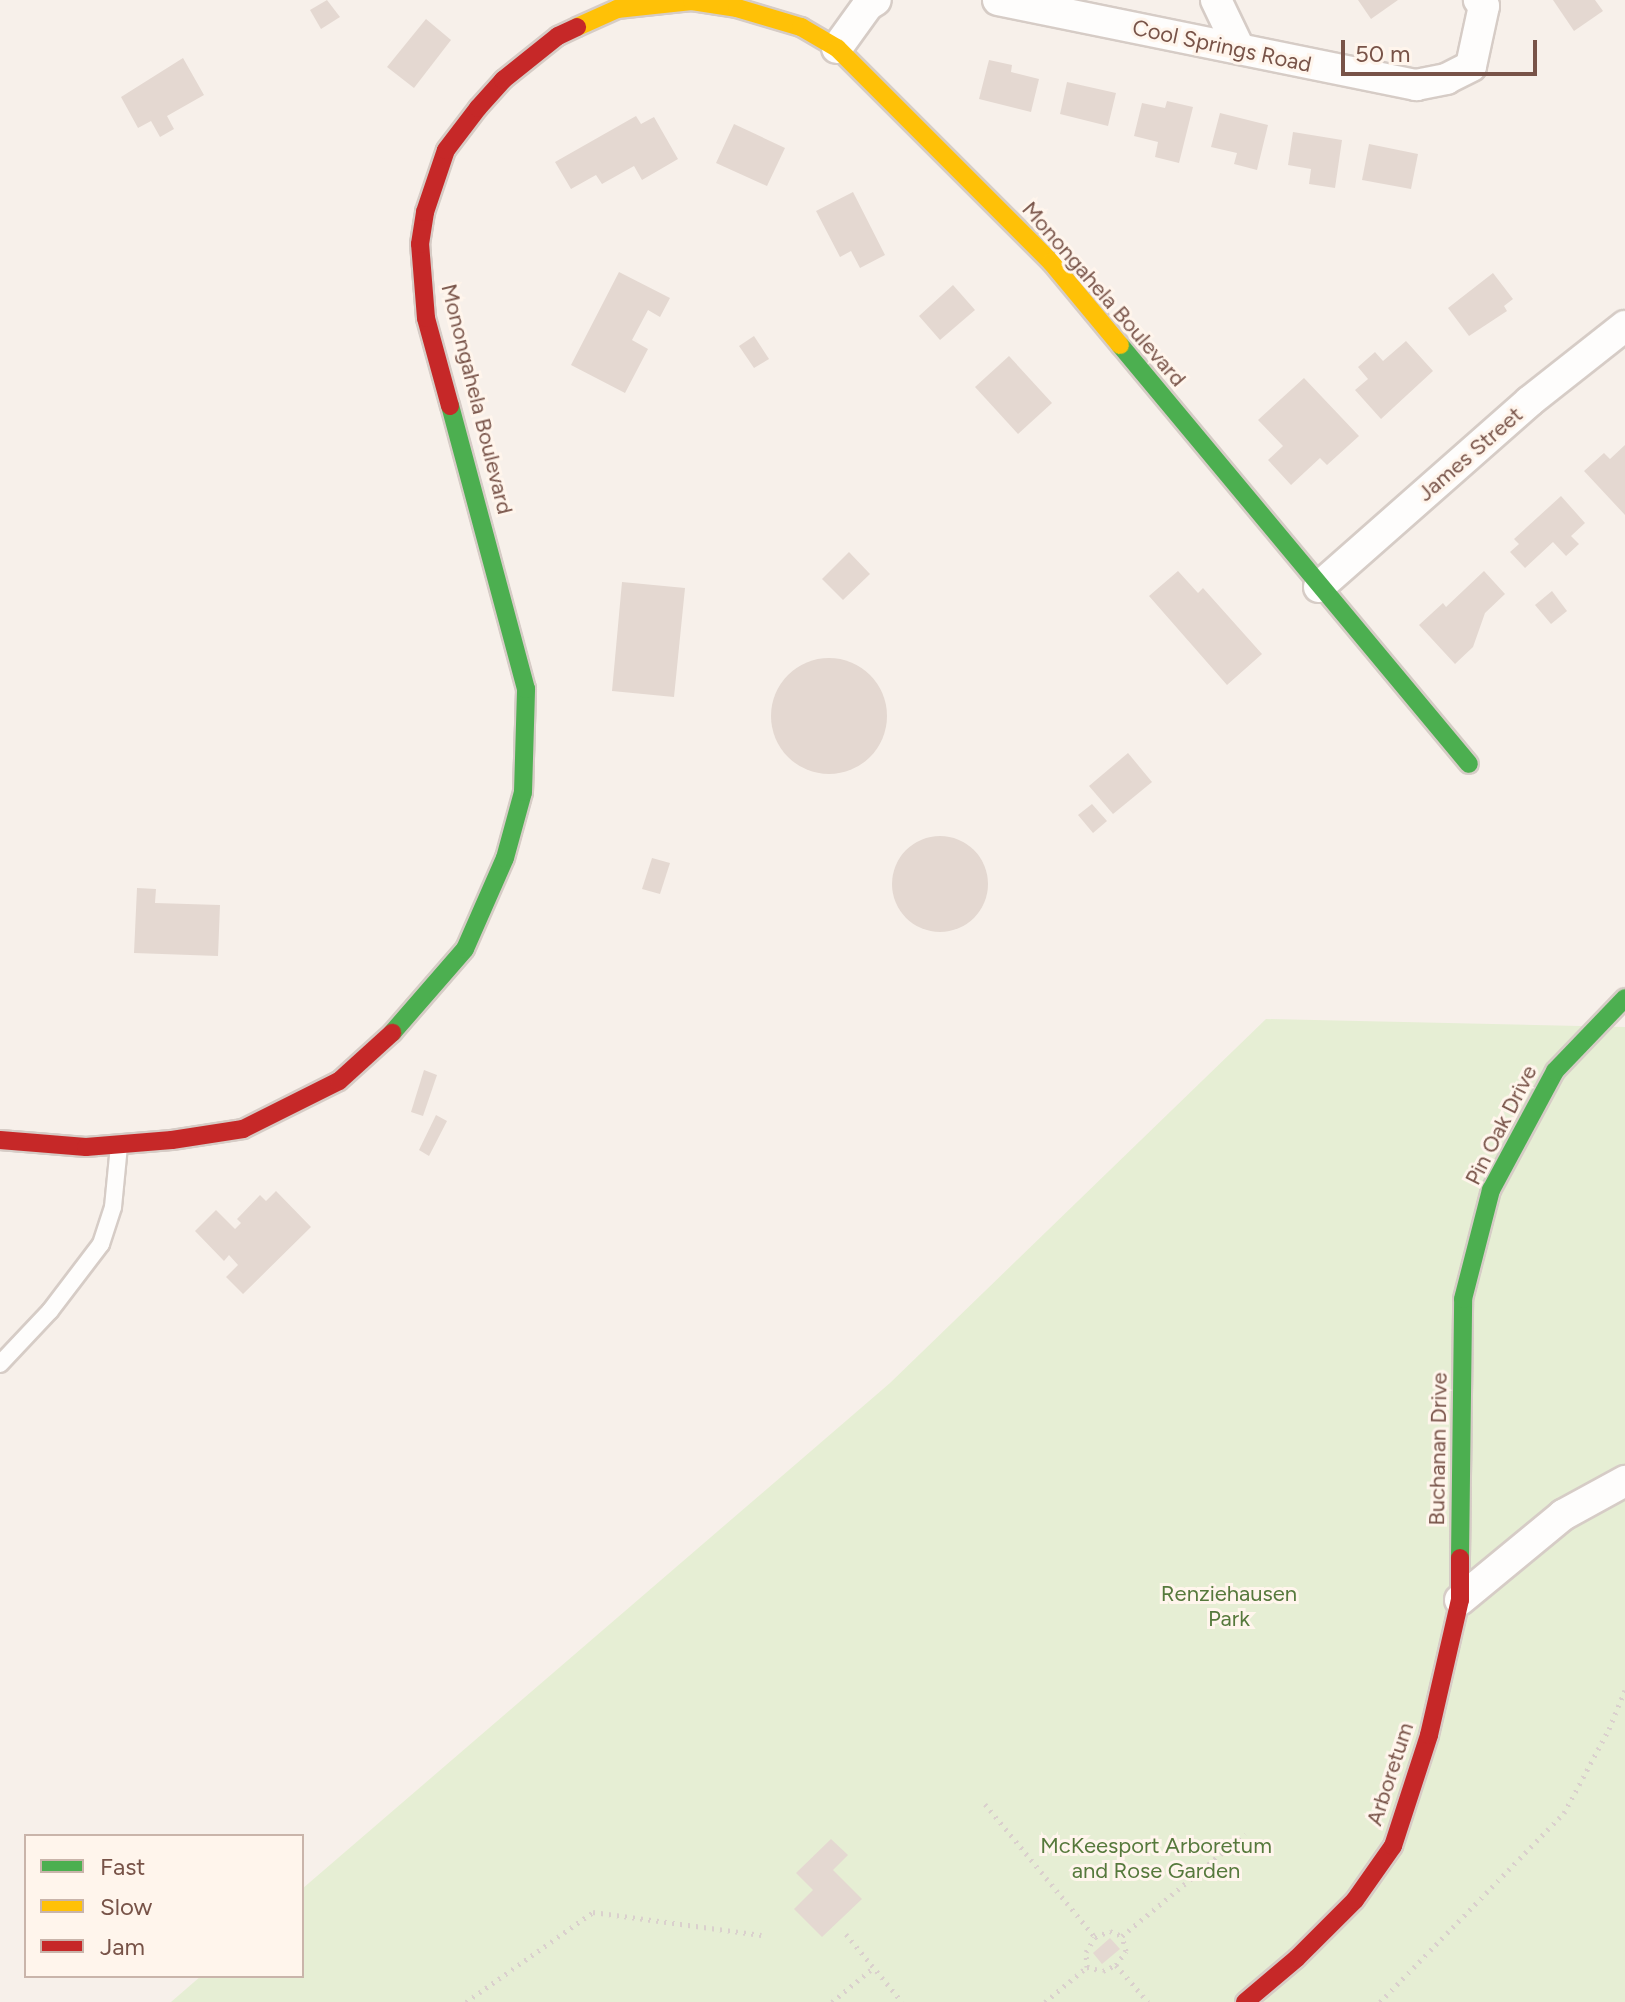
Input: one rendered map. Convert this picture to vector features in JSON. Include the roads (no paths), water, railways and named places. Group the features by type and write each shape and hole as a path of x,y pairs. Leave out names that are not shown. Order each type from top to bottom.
{"street":[{"path":"837,48 868,5 876,0"},
{"name":"Cool Springs Road","path":"998,0 1416,85 1446,79 1471,66 1484,6 1479,0"},
{"path":"1216,0 1239,48"},
{"name":"Monongahela Boulevard","path":"0,1140 86,1147 243,1129 339,1081 406,1021 465,949 505,858 523,792 526,689 426,318 420,244 425,212 446,150 478,108 529,58 558,36 617,9 692,1 737,8 801,27 837,48 1051,262 1469,764"},
{"name":"James Street","path":"1319,587 1530,401 1625,326"},
{"name":"Pin Oak Drive","path":"1463,1299 1491,1190 1555,1071 1625,998"},
{"name":"Buchanan Drive","path":"1460,1600 1463,1299"},
{"path":"1460,1600 1563,1515 1625,1481"},
{"name":"Arboretum","path":"1245,2002 1355,1900 1393,1846 1429,1735 1460,1600"}],"lane":[{"path":"0,1364 50,1311 101,1244 113,1207 119,1144"}],"park label":[{"name":"Renziehausen Park","path":"1229,1606"},
{"name":"McKeesport Arboretum and Rose Garden","path":"1156,1858"}]}
